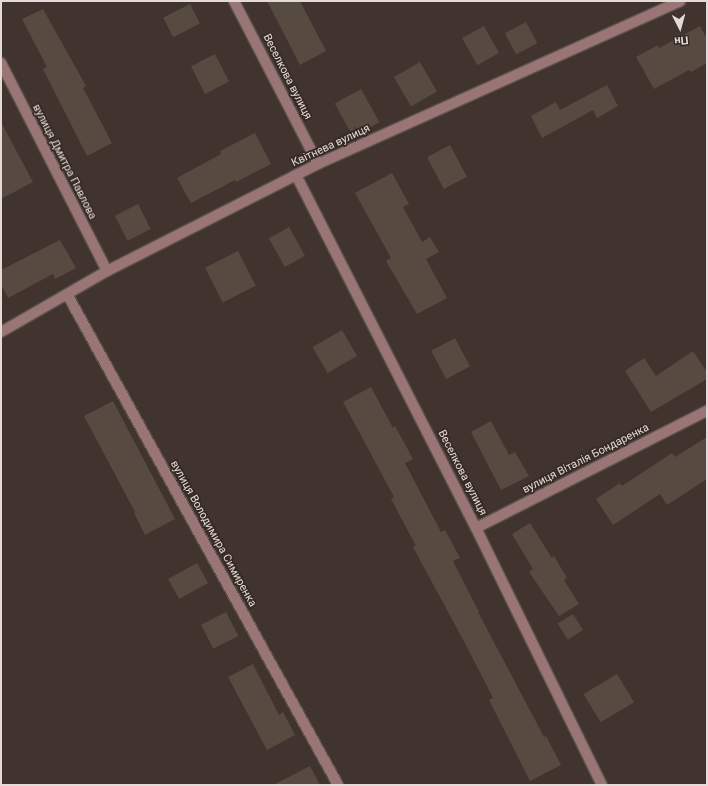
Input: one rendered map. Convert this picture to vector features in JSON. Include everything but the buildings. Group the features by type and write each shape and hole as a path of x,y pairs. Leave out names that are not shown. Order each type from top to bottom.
{"street":[{"name":"Веселкова вулиця","path":"234,1 318,164"},
{"name":"Квітнева вулиця","path":"1,332 107,271 318,164 661,5 680,1"},
{"name":"вулиця Дмитра Павлова","path":"1,63 107,271"},
{"name":"Веселкова вулиця","path":"296,175 476,528 602,785"},
{"name":"вулиця Володимира Симиренка","path":"67,294 338,785"},
{"name":"вулиця Віталія Бондаренка","path":"476,528 707,411"}]}
